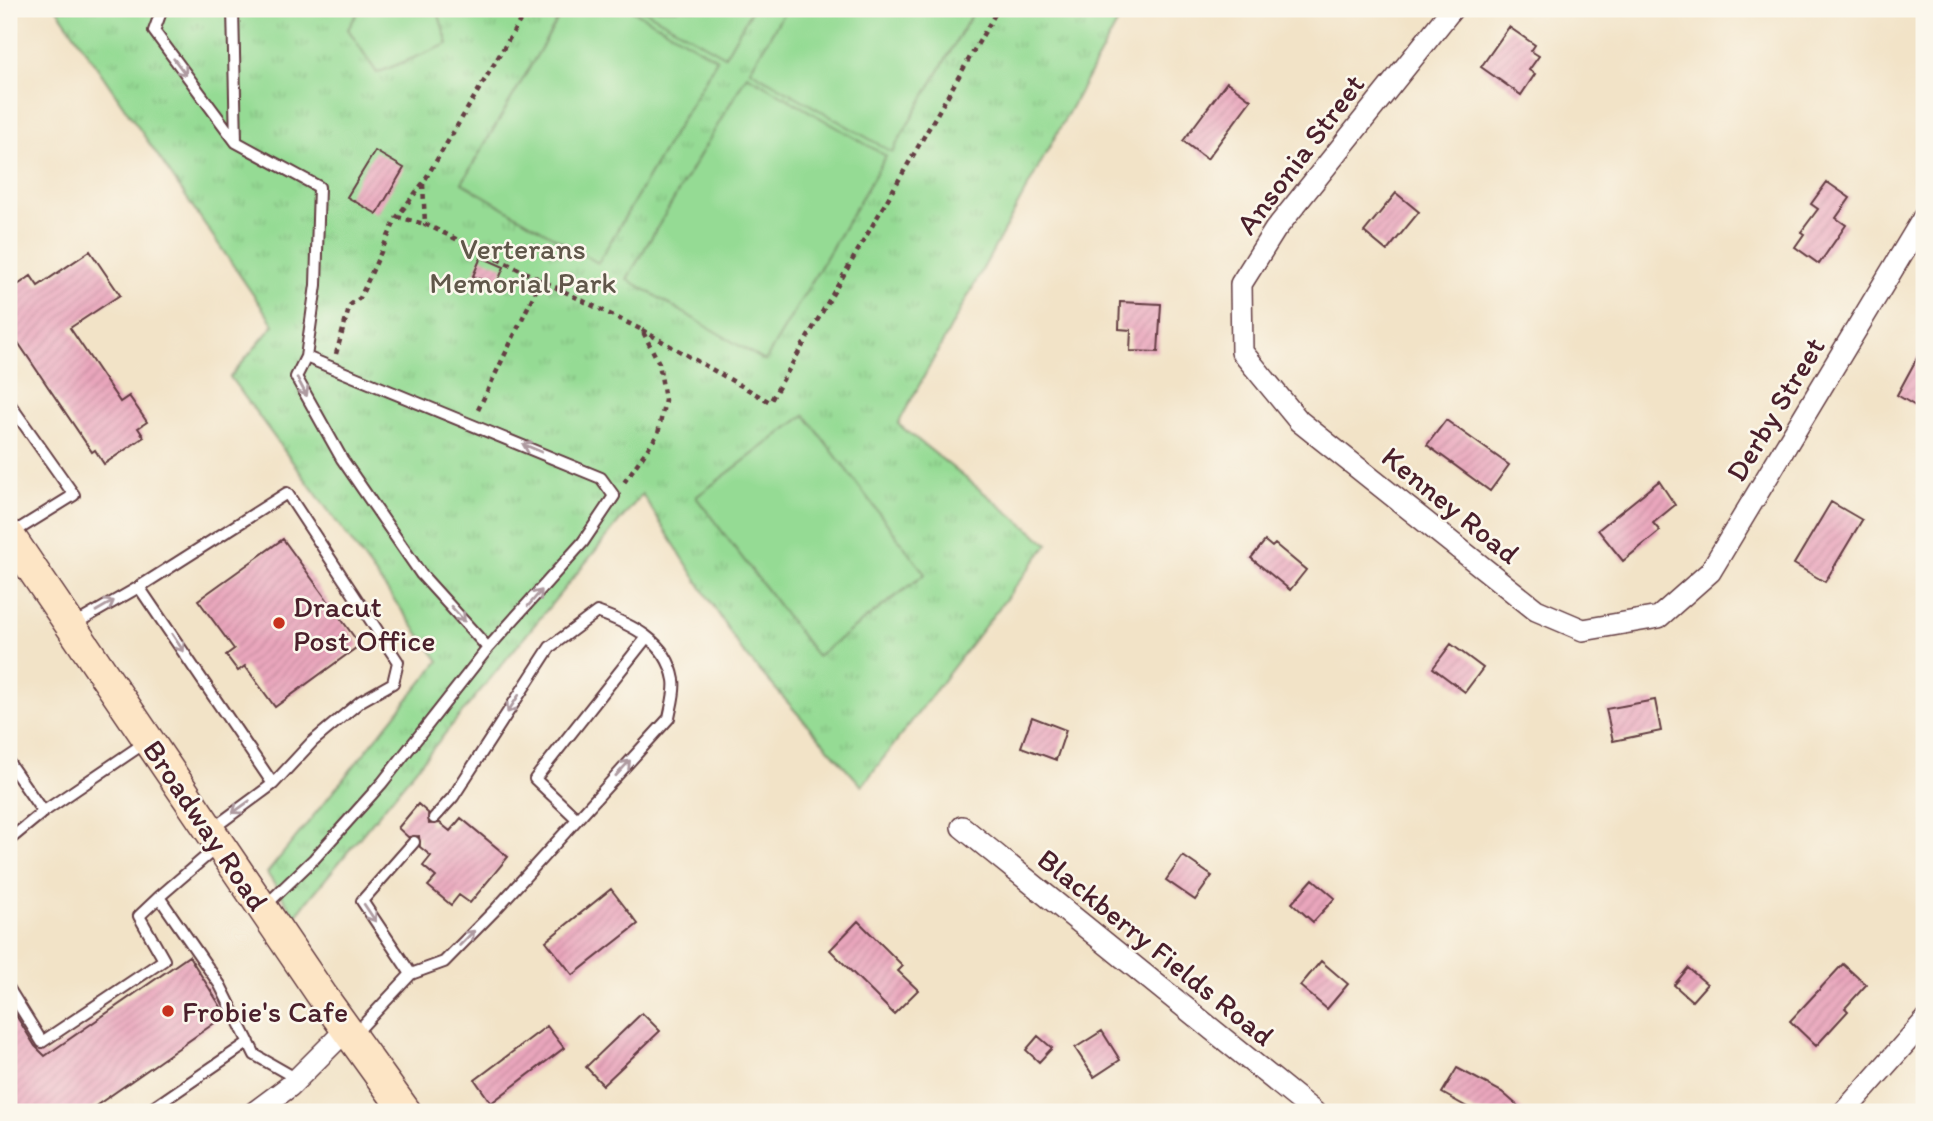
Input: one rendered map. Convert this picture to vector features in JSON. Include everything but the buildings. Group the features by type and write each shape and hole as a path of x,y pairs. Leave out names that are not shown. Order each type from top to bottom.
{"main road":[{"name":"Broadway Road","path":"9,535 262,908 406,1112"}],"street":[{"name":"Ansonia Street","path":"1242,352 1241,285 1275,230 1452,9"},
{"name":"Derby Street","path":"1659,617 1710,572 1924,217"},
{"name":"Kenney Road","path":"1242,352 1299,421 1536,610 1583,630 1659,617"},
{"name":"Blackberry Fields Road","path":"962,827 1314,1112"},
{"path":"1844,1112 1924,1022"},
{"path":"255,1112 349,1033"}],"lane":[{"path":"162,9 154,31 236,142 319,187 316,285 306,357 296,377 342,459 421,574 488,648"},
{"path":"233,9 236,142"},
{"path":"262,908 314,859 382,783 488,648 583,542 614,496 601,478 306,357"},
{"path":"9,403 74,495 9,535"},
{"path":"9,989 42,1042 164,960 139,916 312,742 362,701 393,682 398,662 286,493 139,587 70,626"},
{"path":"139,587 273,784"},
{"path":"349,1033 411,974 444,962 543,859 576,818 669,718 674,681 660,648 632,625 597,612 550,647 453,797 434,818"},
{"path":"576,818 535,779 647,637"},
{"path":"9,840 43,812 148,740"},
{"path":"9,763 43,812"},
{"path":"411,974 362,901 414,842"},
{"path":"159,897 220,985 256,1055 297,1079"},
{"path":"147,1112 249,1042"}],"path":[{"path":"333,368 349,305 360,298 397,217 423,183 527,9"},
{"path":"397,217 425,224 642,330 770,402 998,9"},
{"path":"423,183 425,224"},
{"path":"472,424 541,280"},
{"path":"614,496 658,433 665,400 659,363 642,330"}],"green space":[{"name":"Verterans Memorial Park","path":"57,9 1125,9 898,424 1048,544 862,786 742,651 642,494 295,916 267,873 439,661 230,377 274,325"},
{"path":"360,9 437,9 448,44 377,73 348,29"},
{"path":"564,9 630,9 717,59 598,263 462,183"},
{"path":"642,9 752,9 725,56"},
{"path":"786,9 975,9 892,152 750,70"},
{"path":"747,75 886,156 765,361 627,279"},
{"path":"805,415 925,574 817,656 696,497"}],"place":[{"name":"Dracut Post Office","path":"279,623"},
{"name":"Frobie's Cafe","path":"168,1011"}]}
